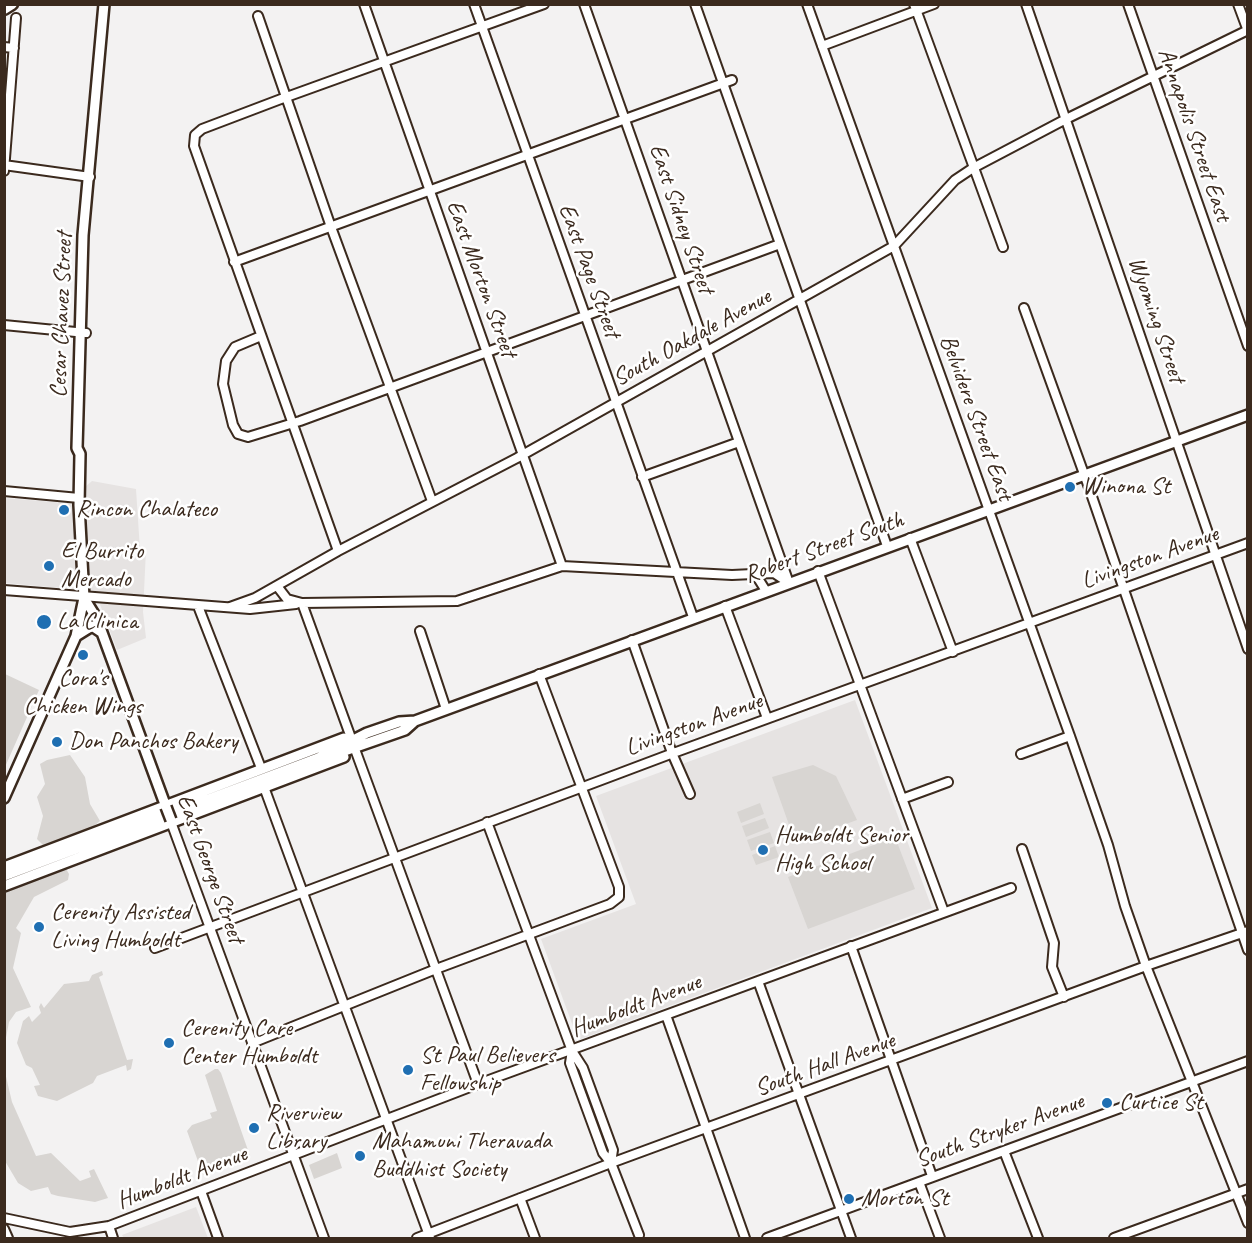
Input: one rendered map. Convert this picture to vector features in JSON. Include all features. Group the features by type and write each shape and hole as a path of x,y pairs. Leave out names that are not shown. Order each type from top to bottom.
{"highway":[{"path":"4,9 12,4"}],"main road":[{"name":"Cesar Chavez Street","path":"4,798 76,636 84,598 79,498 80,454 77,447 83,333 83,235 104,4"},
{"name":"Robert Street South","path":"4,876 318,758 368,738 399,722 415,721 1248,415"},
{"name":"East George Street","path":"84,598 96,614 171,821"},
{"path":"76,636 92,626 102,633"},
{"path":"4,867 350,735 368,738"},
{"path":"4,886 356,752 368,738"}],"street":[{"name":"East Morton Street","path":"364,4 562,566"},
{"name":"East Page Street","path":"474,4 693,617"},
{"path":"338,551 194,146 195,135 202,129 287,97 544,4"},
{"name":"East Sidney Street","path":"584,4 789,583"},
{"path":"695,4 887,546"},
{"name":"Belvidere Street East","path":"807,4 1070,735 1146,966 1248,1223"},
{"path":"822,46 916,8 934,4"},
{"name":"Wyoming Street","path":"1026,4 1248,649"},
{"name":"Annapolis Street East","path":"1128,4 1248,346"},
{"path":"1238,4 1247,30"},
{"path":"916,8 1003,246"},
{"path":"258,16 432,501"},
{"path":"4,171 16,18"},
{"name":"South Oakdale Avenue","path":"230,607 277,586 338,551 523,455 894,246 956,180 973,168 1066,119 1247,30"},
{"path":"4,47 14,48"},
{"path":"234,262 732,80"},
{"path":"5,165 90,177"},
{"path":"261,336 235,347 227,356 223,384 233,425 238,434 248,437 390,388 780,244"},
{"path":"1024,308 1245,932 1248,950"},
{"path":"4,325 83,333"},
{"path":"642,477 739,442"},
{"path":"4,491 79,498"},
{"path":"910,538 953,652"},
{"name":"Livingston Avenue","path":"155,948 672,753 1248,543"},
{"path":"4,590 84,598 255,609 302,603 457,601 562,566 756,575 774,573 789,583"},
{"path":"819,572 944,912"},
{"path":"756,575 766,591"},
{"path":"277,586 287,599 302,603"},
{"path":"302,603 350,735"},
{"path":"198,606 261,768"},
{"path":"725,606 768,718"},
{"path":"420,631 446,709"},
{"path":"632,640 672,753 690,794"},
{"path":"252,1042 436,969 610,904 619,897 619,888 539,674"},
{"path":"1021,754 1070,735"},
{"path":"356,752 478,1084"},
{"path":"902,799 948,782"},
{"path":"264,787 430,1237"},
{"name":"East George Street","path":"171,821 324,1239"},
{"path":"487,822 572,1051 570,1063 603,1153 611,1163 639,1235"},
{"path":"1022,849 1052,935 1054,943 1052,967 1064,997"},
{"name":"Humboldt Avenue","path":"4,1218 70,1232 109,1227 478,1084 1011,888"},
{"name":"South Hall Avenue","path":"417,1239 430,1237 520,1198 611,1163 706,1130 1146,966 1245,932"},
{"path":"851,946 932,1176"},
{"path":"758,981 851,1239"},
{"path":"666,1015 745,1239"},
{"name":"South Stryker Avenue","path":"767,1239 932,1176 1248,1061"},
{"path":"1004,1151 1038,1239"},
{"path":"919,1182 940,1239"},
{"path":"1114,1239 1248,1189"},
{"path":"201,1191 218,1239"},
{"path":"520,1198 535,1239"},
{"path":"109,1227 113,1239"},
{"path":"4,1229 8,1239"}],"shaded area":[{"path":"92,481 136,489 140,550 146,550 143,612 146,638 117,650 95,591 5,583 4,498 66,503"},
{"path":"5,674 39,690 5,767"},
{"name":"Humboldt Senior High School","path":"855,700 932,908 578,1040 541,939 636,904 596,796"},
{"path":"70,755 85,777 90,804 100,821 90,829 43,845 37,839 43,816 37,797 45,784 40,764 47,760"},
{"path":"813,765 836,776 857,820 802,840 793,836 772,777"},
{"path":"760,803 764,814 741,823 737,812"},
{"path":"765,818 769,828 746,837 742,826"},
{"path":"770,832 774,843 751,851 747,840"},
{"path":"895,837 915,889 808,929 788,877"},
{"path":"775,846 779,857 756,865 752,855"},
{"path":"65,867 69,874 68,880 34,897 16,928 21,933 13,968 31,1007 16,1012 9,1022 5,1043 5,890"},
{"path":"102,971 103,975 99,977 127,1060 133,1059 131,1069 127,1071 126,1065 97,1076 93,1083 57,1101 38,1096 34,1086 40,1085 32,1068 26,1065 17,1043 23,1021 29,1016 32,1022 41,1013 39,1007 41,1003 44,1008 64,984 89,981 92,975"},
{"path":"4,1068 12,1102 36,1156 51,1153 80,1181 91,1177 89,1171 94,1169 108,1198 95,1202 58,1196 51,1194 48,1187 31,1191 18,1183 5,1161"},
{"path":"215,1069 221,1073 250,1156 242,1161 238,1155 234,1154 213,1172 203,1175 187,1131 192,1125 212,1118 210,1113 217,1111 205,1075"},
{"path":"337,1153 342,1168 314,1179 309,1165"},
{"path":"196,1207 208,1238 124,1238 122,1235"}],"place":[{"name":"Winona St","path":"1070,487"},
{"name":"Rincon Chalateco","path":"64,510"},
{"name":"El Burrito Mercado","path":"49,566"},
{"name":"La Clinica","path":"44,622"},
{"name":"Cora's Chicken Wings","path":"83,655"},
{"name":"Don Panchos Bakery","path":"57,742"},
{"name":"Humboldt Senior High School","path":"763,850"},
{"name":"Cerenity Assisted Living Humboldt","path":"39,927"},
{"name":"Cerenity Care Center Humboldt","path":"169,1043"},
{"name":"St Paul Believers Fellowship","path":"408,1070"},
{"name":"Curtice St","path":"1107,1103"},
{"name":"Riverview Library","path":"254,1128"},
{"name":"Mahamuni Theravada Buddhist Society","path":"360,1156"},
{"name":"Morton St","path":"849,1199"}]}
